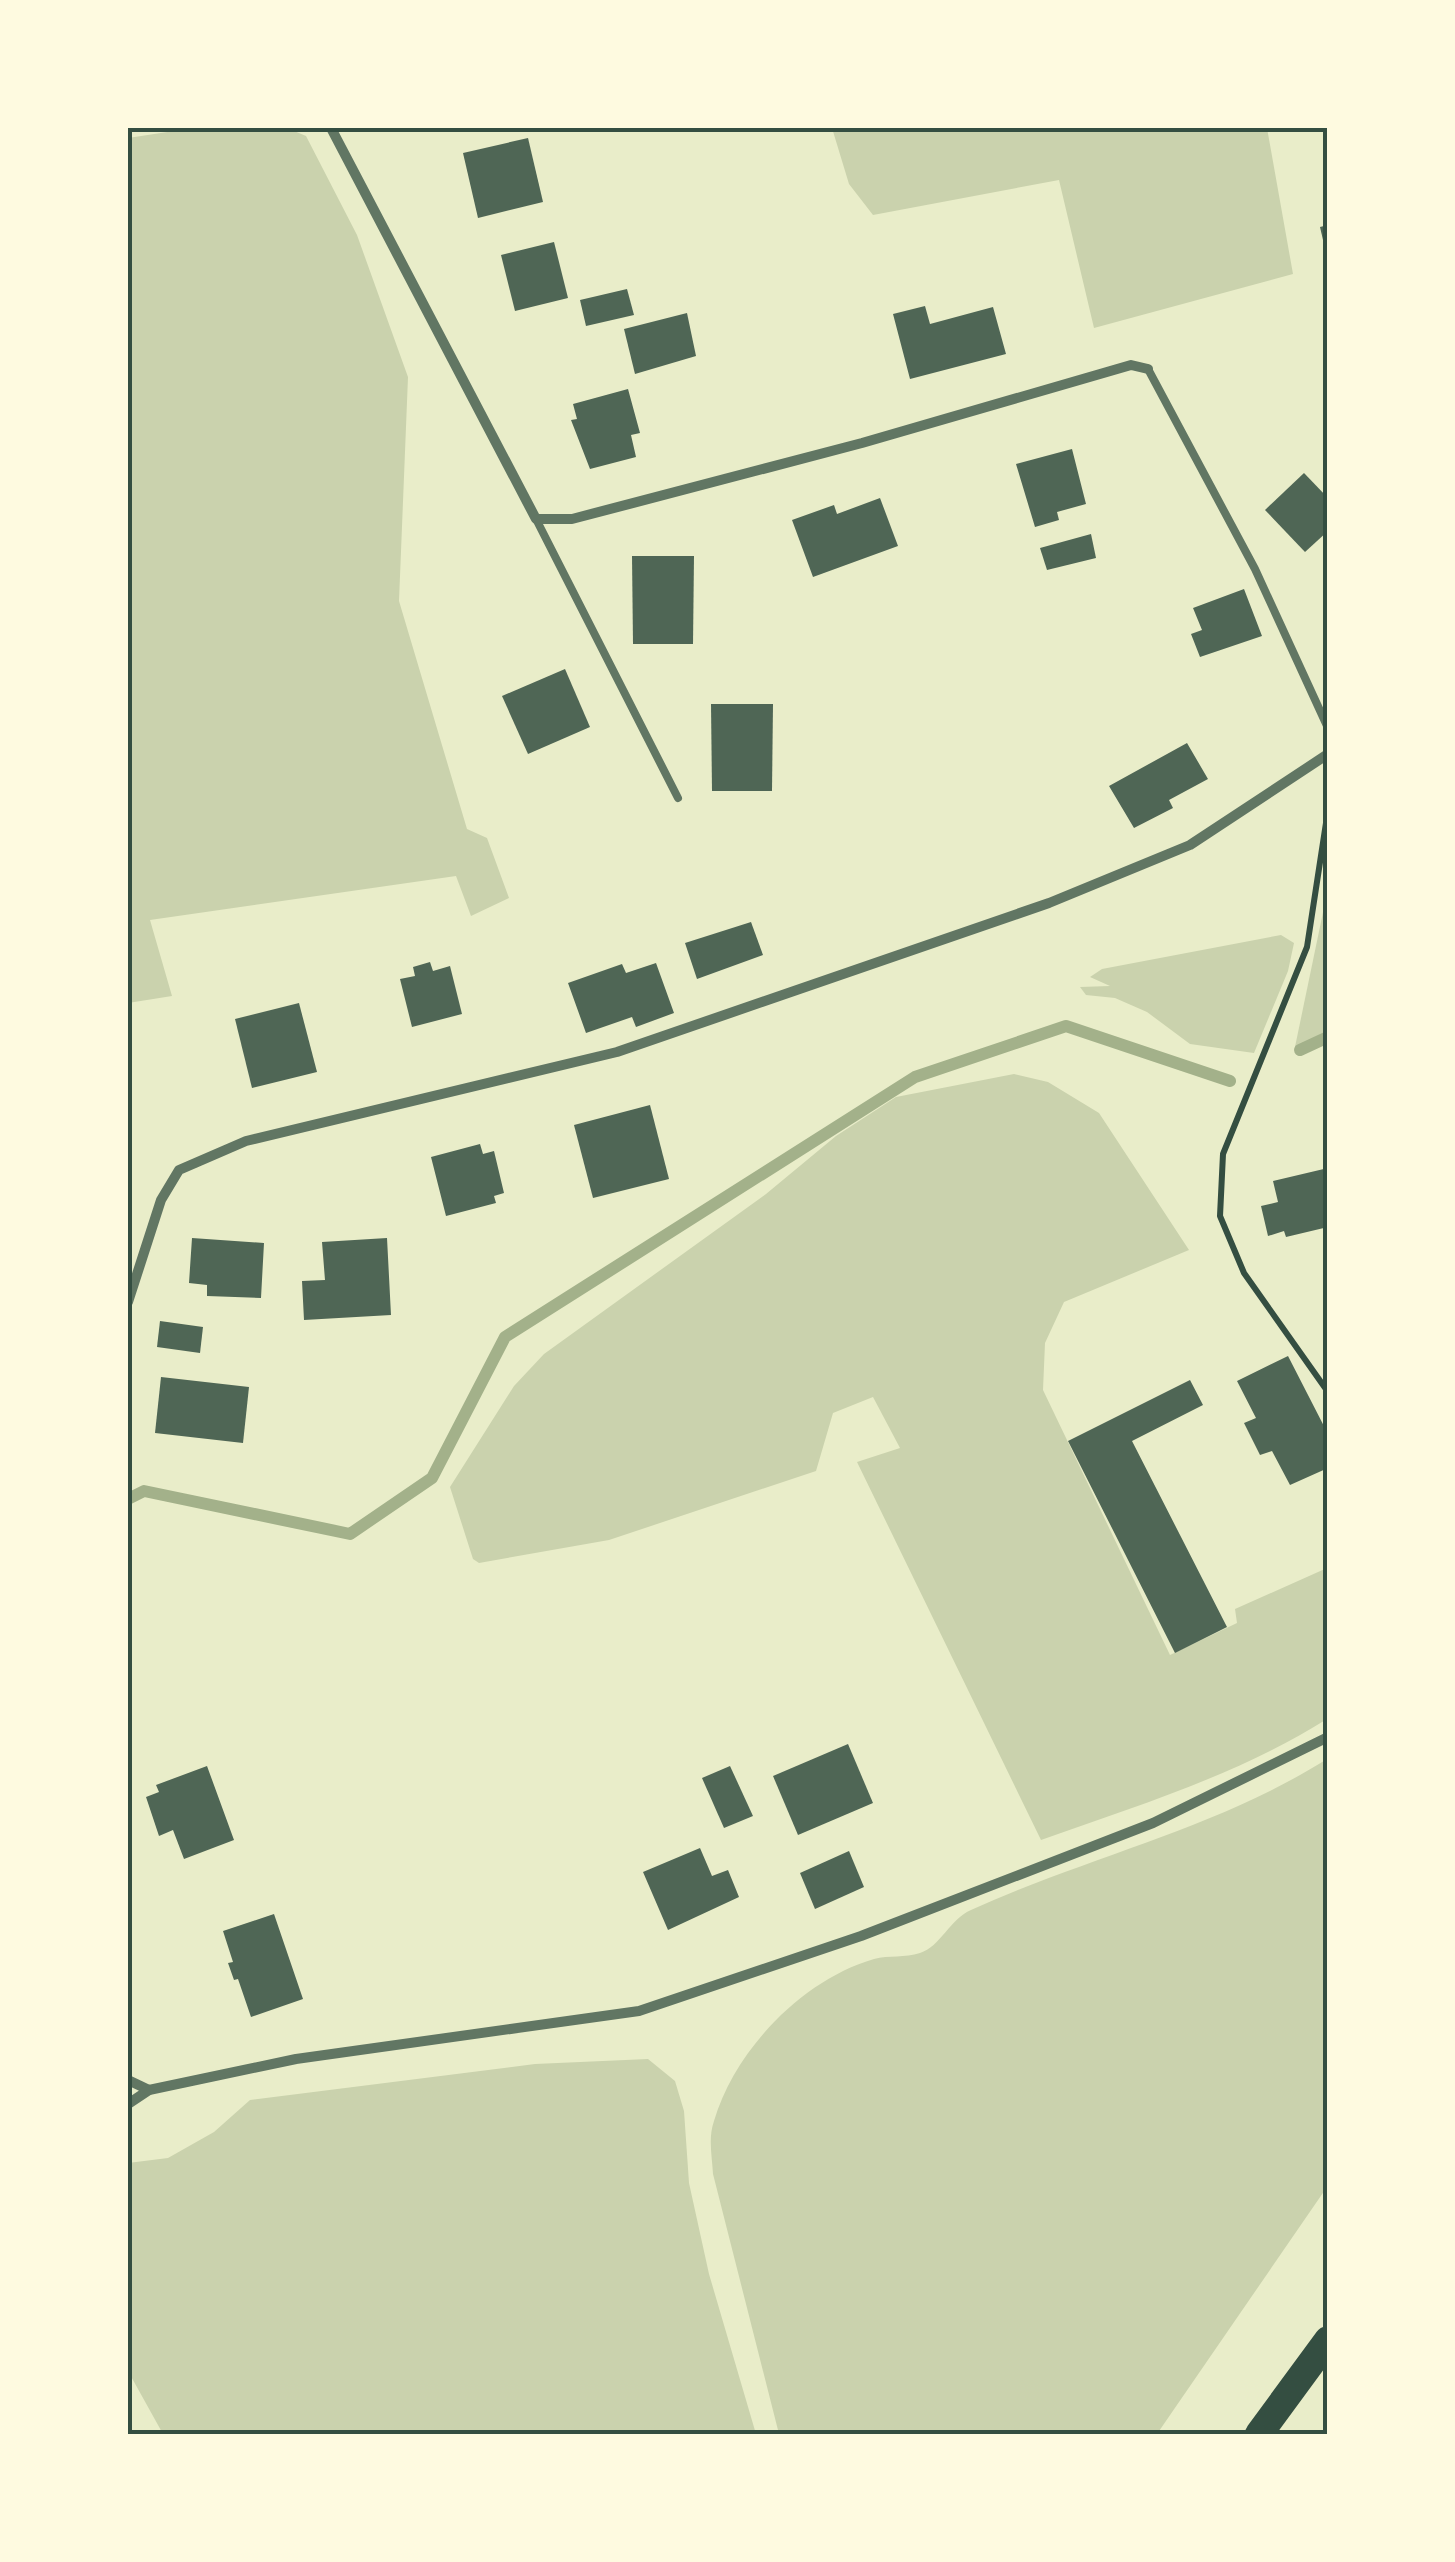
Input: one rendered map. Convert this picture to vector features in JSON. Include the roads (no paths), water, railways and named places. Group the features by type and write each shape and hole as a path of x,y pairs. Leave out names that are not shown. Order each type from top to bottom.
{"highway":[{"path":"1259,2434 1328,2340"}],"street":[{"path":"331,128 536,518 572,519 862,443 1131,365 1148,369"},
{"path":"128,1302 161,1200 179,1170 246,1141 617,1052 1049,903 1190,846 1328,754"},
{"path":"128,2104 148,2090 296,2059 639,2011 861,1936 1153,1823 1328,1736"},
{"path":"128,2080 148,2090"}],"lane":[{"path":"1148,369 1255,569 1328,728"},
{"path":"536,518 678,798"}],"waterway":[{"path":"128,1499 144,1491 350,1534 432,1478 505,1337 915,1077 1066,1026 1230,1081"},
{"path":"1300,1050 1328,1037"}]}
